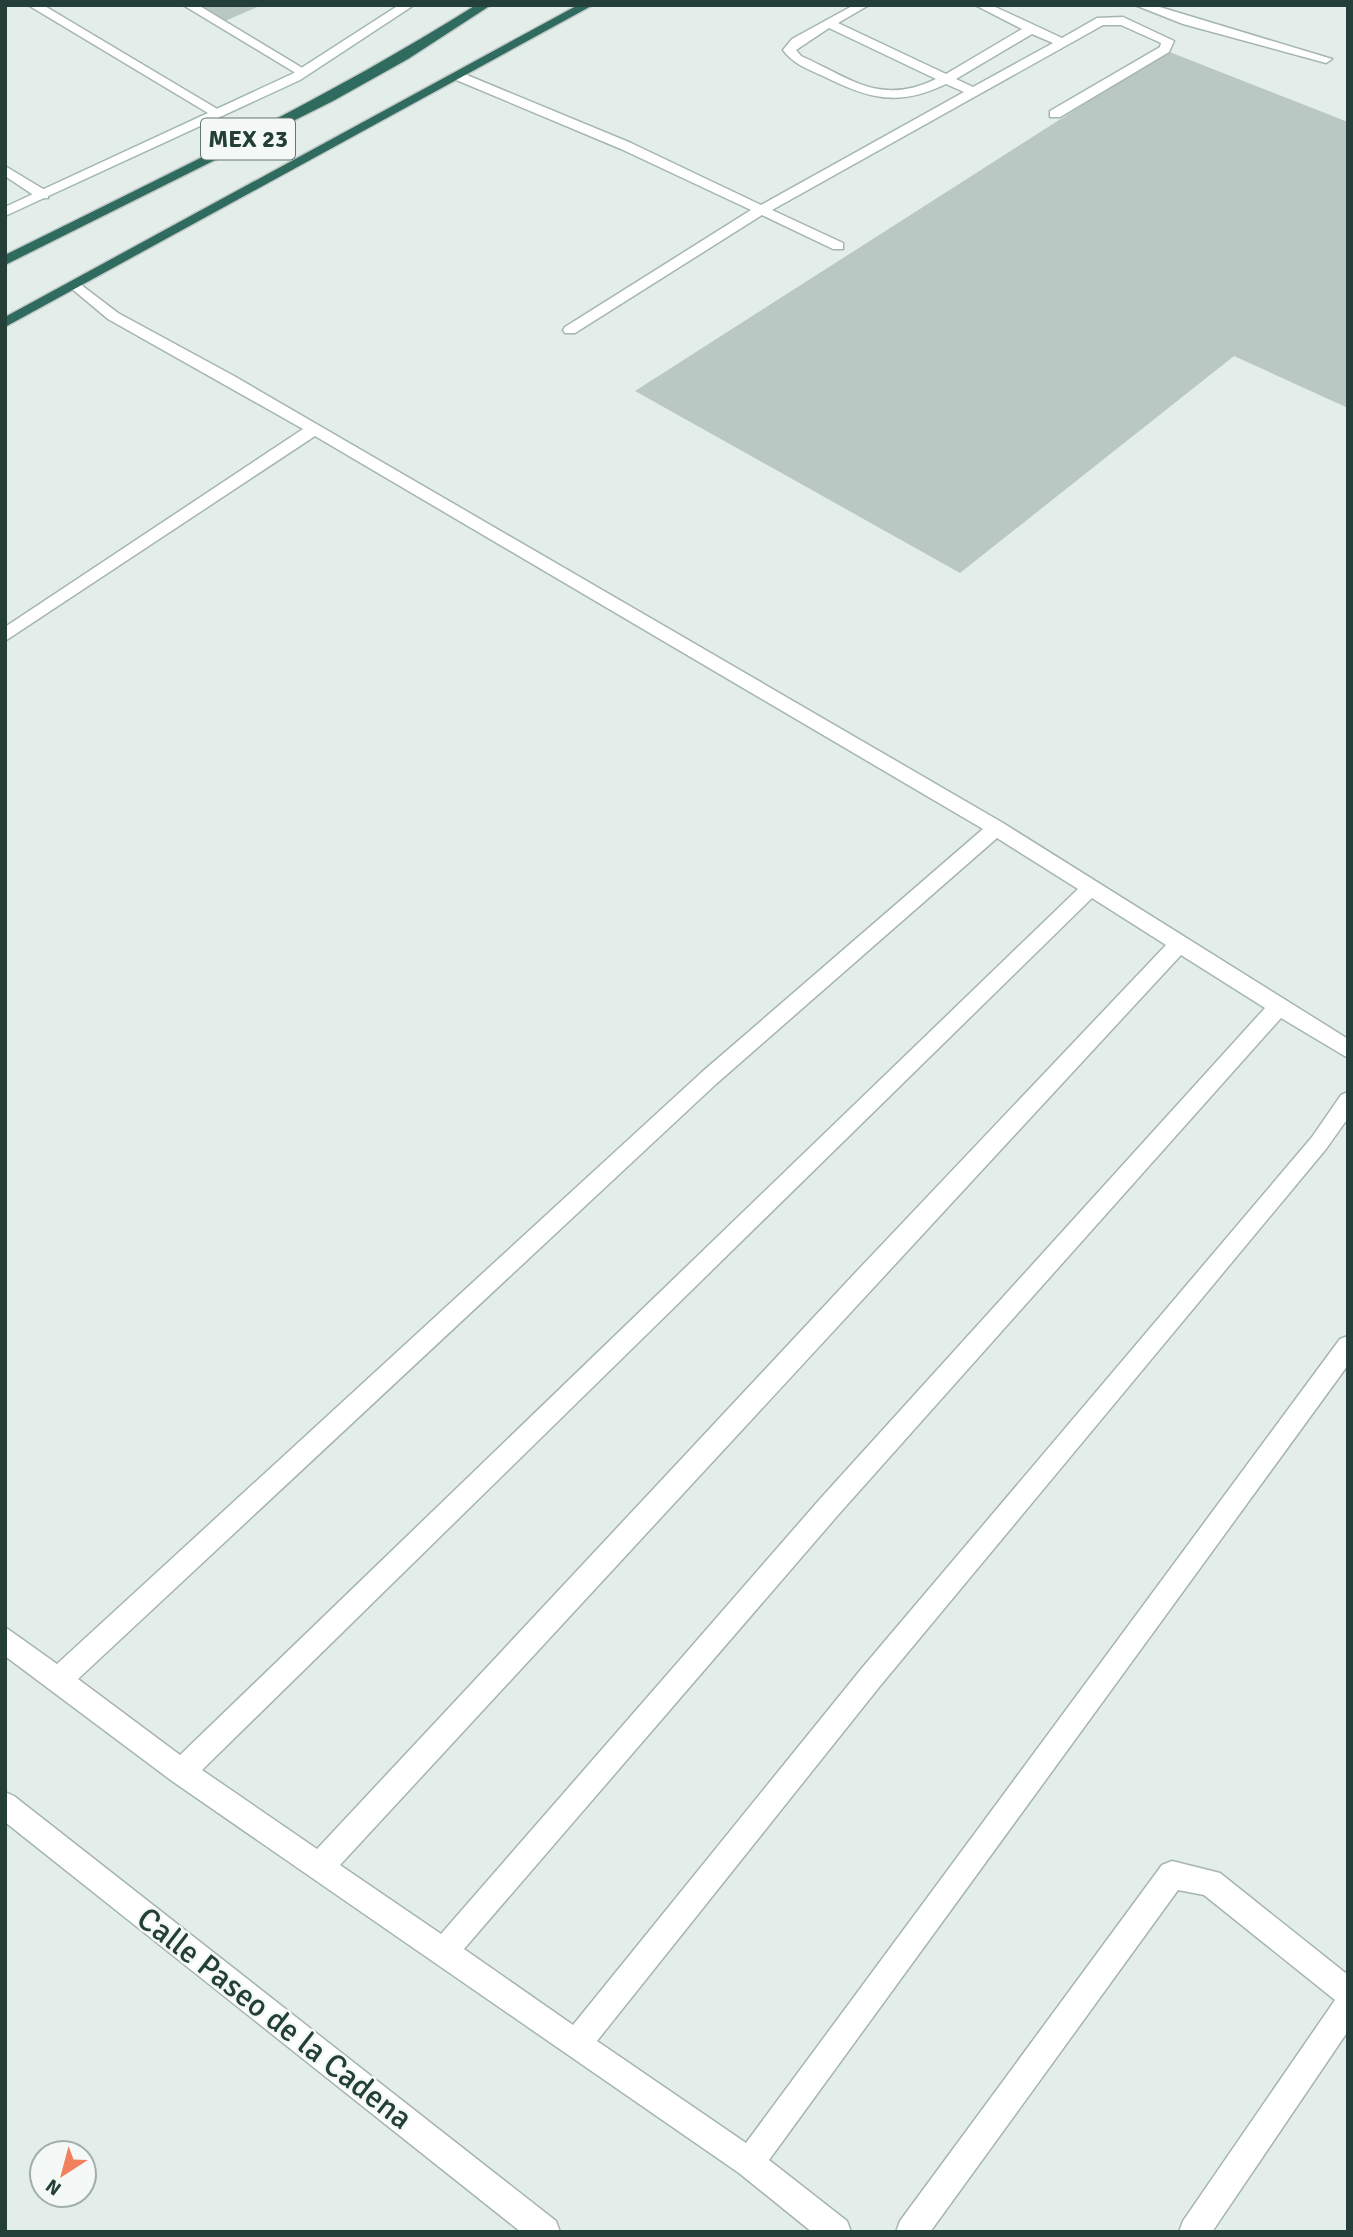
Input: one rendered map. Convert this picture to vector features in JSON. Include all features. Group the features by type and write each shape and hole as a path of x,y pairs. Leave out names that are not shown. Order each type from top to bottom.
{"highway":[{"name":"MEX 23","path":"5,261 329,98 404,56 485,5"},
{"name":"MEX 23","path":"5,323 587,5"}],"street":[{"path":"34,5 218,113"},
{"path":"189,5 303,72"},
{"path":"5,212 303,72 408,5"},
{"path":"863,5 796,42 789,50 797,59 876,94 911,94 944,79 1031,29"},
{"path":"981,5 1062,43"},
{"path":"1141,5 1229,35 1279,44 1326,59"},
{"path":"570,330 761,210 1101,21 1113,20 1168,41 1168,46 1055,114"},
{"path":"829,23 974,92"},
{"path":"458,76 626,146 838,246"},
{"path":"5,170 43,195"},
{"path":"76,285 113,316 314,429 996,828 1348,1050"},
{"path":"5,635 314,429"},
{"path":"58,1680 709,1078 996,828"},
{"path":"181,1772 1091,888"},
{"path":"319,1867 1179,944"},
{"path":"443,1952 829,1507 1279,1006"},
{"path":"576,2043 871,1677 1318,1143 1348,1101"},
{"path":"749,2163 1348,1346"},
{"path":"5,1640 181,1772 749,2163 836,2232"},
{"name":"Calle Paseo de la Cadena","path":"5,1805 545,2232"},
{"path":"911,2232 1172,1875 1210,1882 1348,1993"},
{"path":"1194,2232 1348,2006"}],"building":[{"path":"199,5 262,5 225,21"},
{"path":"1167,51 1348,122 1348,408 1234,356 960,573 635,391"}]}
